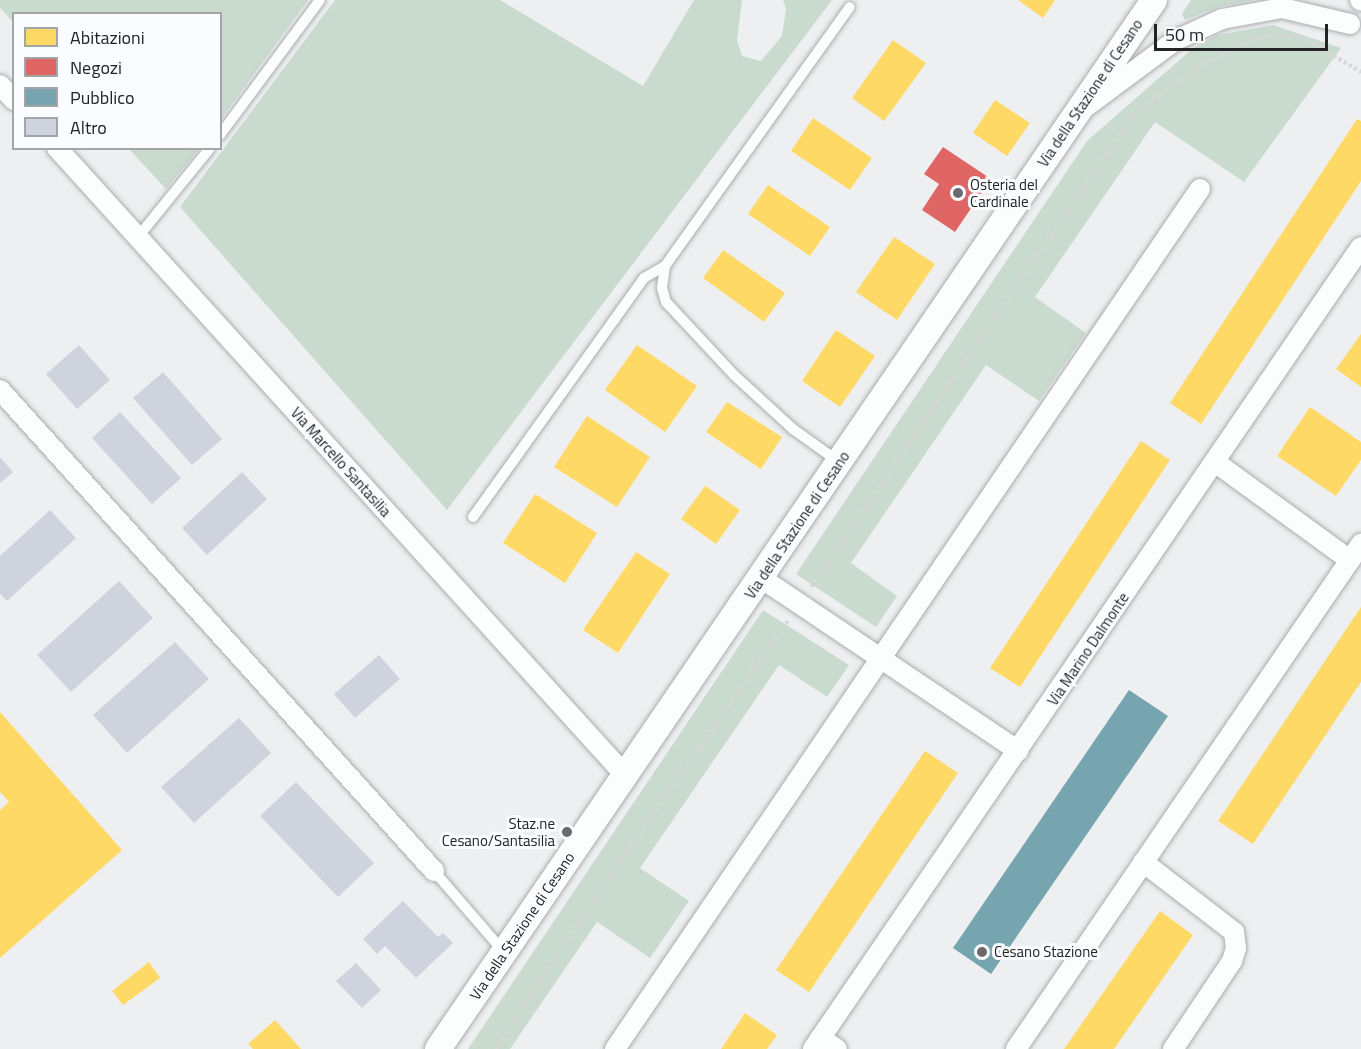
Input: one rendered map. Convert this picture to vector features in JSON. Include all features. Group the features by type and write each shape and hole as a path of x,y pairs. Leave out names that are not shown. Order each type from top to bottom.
{"street":[{"name":"Via della Stazione di Cesano","path":"438,1049 1154,0"},
{"path":"1315,0 1355,28"},
{"path":"1074,116 1176,40 1222,19 1282,8 1355,28"},
{"path":"0,85 12,98"},
{"name":"Via Marcello Santasilia","path":"59,150 625,775"},
{"path":"615,1049 882,660 1200,189"},
{"name":"Via Marino Dalmonte","path":"816,1043 1361,247"},
{"path":"0,390 434,871"},
{"path":"1215,462 1350,560"},
{"path":"1016,1049 1361,544"},
{"path":"761,578 1018,751"},
{"path":"1143,862 1234,932 1236,948 1232,961 1173,1049"},
{"path":"816,1043 837,1049"}],"lane":[{"path":"222,132 320,0"},
{"path":"473,517 644,278 665,266 850,7"},
{"path":"138,237 176,196 209,150"},
{"path":"665,266 662,288 666,302 734,375 793,429 839,463"},
{"path":"434,871 504,952"}],"path":[{"path":"496,1049 584,914 684,776 1133,115 1200,66 1255,38 1285,35 1308,40 1361,72"}],"green space":[{"path":"0,0 308,0 222,118 222,12 12,12 12,21 0,8"},
{"path":"335,0 500,0 643,86 694,0 742,0 737,40 742,56 761,61 782,36 786,9 783,0 832,0 447,510 180,207"},
{"path":"1191,0 1256,0 1220,6 1185,20 1182,14"},
{"path":"1273,25 1341,48 1244,182 1155,122 1035,297 1086,333 1039,401 986,365 851,563 897,596 876,627 796,574 1087,141 1192,49 1217,35"},
{"path":"130,150 198,150 166,189"},
{"path":"763,610 849,665 827,697 779,665 640,868 689,901 650,958 597,922 510,1049 468,1049"}],"building: Abitazioni":[{"path":"1018,0 1055,0 1043,18"},
{"path":"893,40 926,63 884,121 852,98"},
{"path":"995,100 1030,123 1007,156 973,133"},
{"path":"813,118 872,158 850,190 791,151"},
{"path":"1357,119 1361,121 1361,181 1201,424 1170,403"},
{"path":"768,185 830,227 810,256 748,214"},
{"path":"894,237 935,264 897,320 856,292"},
{"path":"723,250 785,293 764,322 703,278"},
{"path":"836,330 875,356 840,407 802,381"},
{"path":"1361,334 1361,387 1336,369"},
{"path":"637,345 697,386 665,432 605,390"},
{"path":"727,402 782,437 761,469 706,432"},
{"path":"1310,407 1361,442 1361,460 1336,496 1277,456"},
{"path":"587,416 650,457 617,507 554,467"},
{"path":"1141,441 1170,460 1020,687 990,668"},
{"path":"705,486 740,510 716,544 681,519"},
{"path":"535,494 597,533 565,583 503,543"},
{"path":"636,552 670,574 618,653 583,630"},
{"path":"1361,607 1361,682 1253,844 1218,821"},
{"path":"0,712 122,850 0,958 0,810 9,802 0,792"},
{"path":"925,751 958,773 809,992 776,970"},
{"path":"1160,911 1193,935 1114,1049 1064,1049"},
{"path":"149,962 160,978 123,1005 112,991"},
{"path":"745,1013 777,1035 767,1049 721,1049"},
{"path":"275,1020 301,1049 253,1049 248,1044"}],"building: Negozi":[{"path":"943,147 991,179 955,232 922,210 939,184 924,174"}],"building: Pubblico":[{"path":"1129,690 1168,716 991,974 953,948"}],"building: Altro":[{"path":"79,345 110,380 77,409 46,374"},
{"path":"163,372 222,439 192,465 133,398"},
{"path":"120,412 181,478 152,504 92,438"},
{"path":"0,457 13,472 0,483"},
{"path":"242,472 267,499 207,555 182,528"},
{"path":"50,510 76,538 7,601 0,594 0,556"},
{"path":"119,581 153,618 71,692 37,655"},
{"path":"175,642 209,679 127,753 93,715"},
{"path":"379,655 400,679 355,718 334,694"},
{"path":"239,718 271,753 194,823 161,787"},
{"path":"296,782 374,863 338,897 260,816"},
{"path":"403,901 438,937 443,933 453,943 416,978 385,946 377,954 363,939"},
{"path":"356,963 381,990 362,1008 336,981"}],"place":[{"name":"Osteria del Cardinale","path":"958,193"},
{"name":"Staz.ne Cesano/Santasilia","path":"567,832"},
{"name":"Cesano Stazione","path":"982,952"}]}
